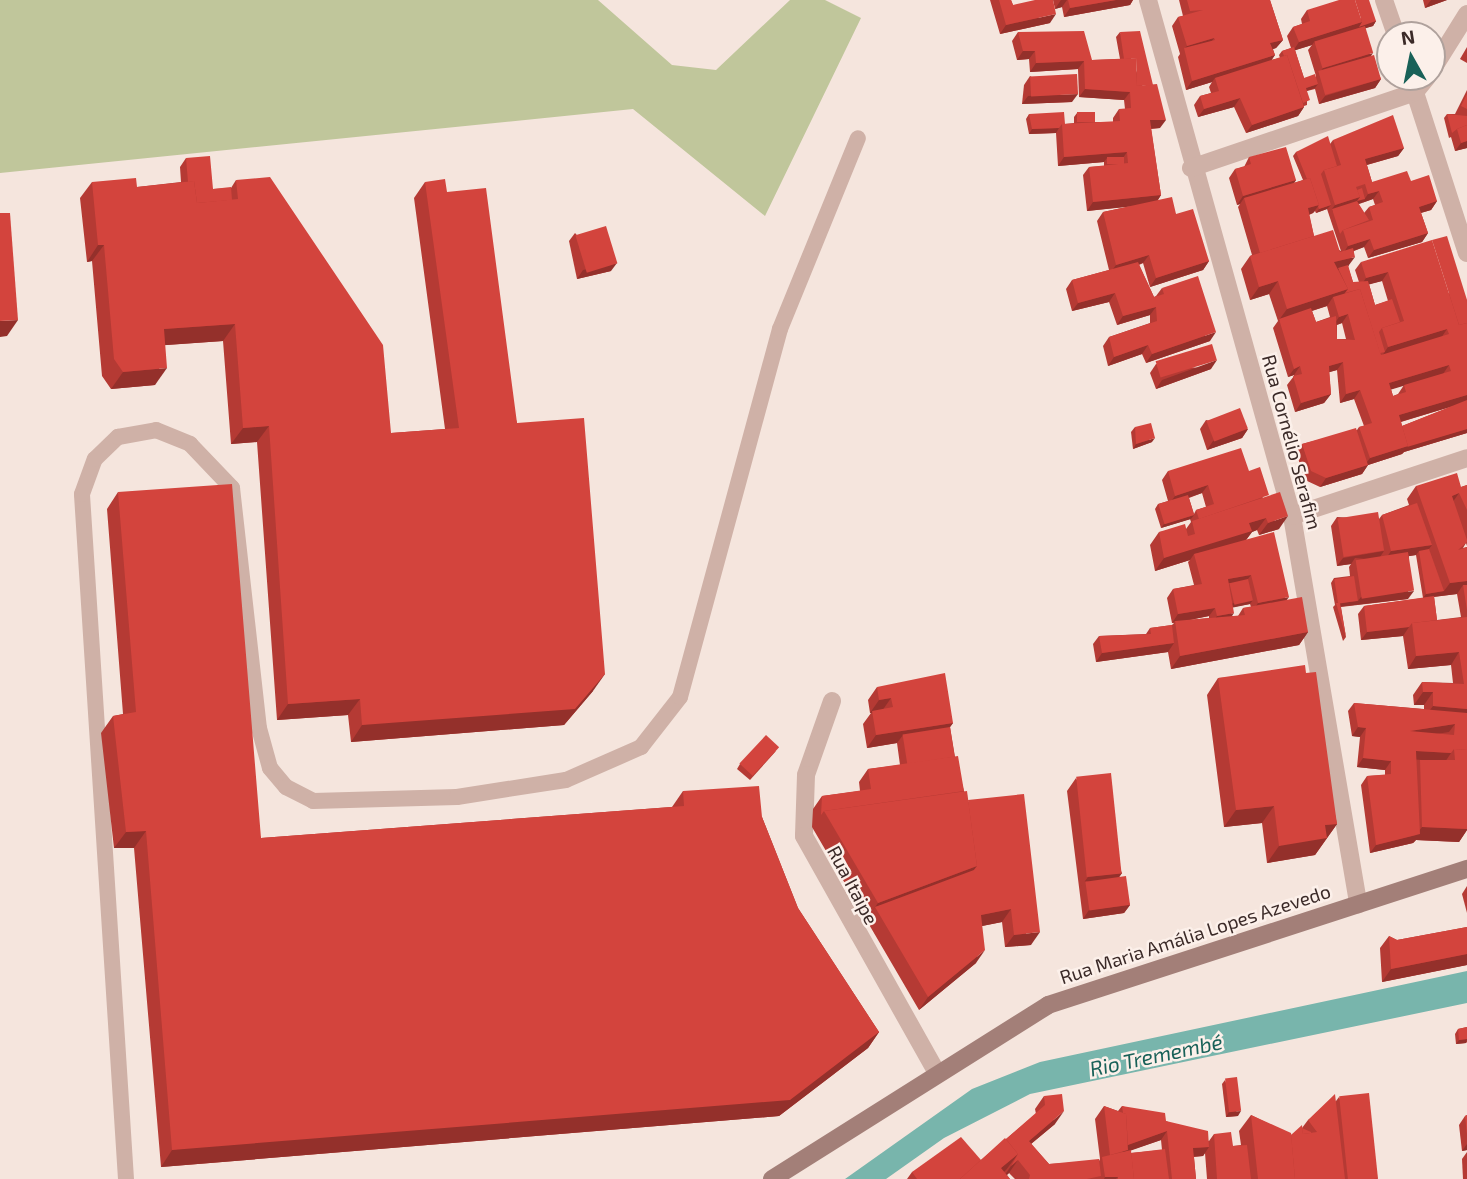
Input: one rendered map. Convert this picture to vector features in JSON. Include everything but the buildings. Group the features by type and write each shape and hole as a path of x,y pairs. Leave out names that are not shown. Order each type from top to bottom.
{"main road":[{"name":"Rua Maria Amália Lopes Azevedo","path":"772,1179 937,1073 1078,993 1467,869"}],"street":[{"name":"Rua Cornélio Serafim","path":"1148,0 1191,168 1292,516 1358,904"},
{"path":"1384,0 1391,21"},
{"path":"1446,48 1467,14"},
{"path":"1191,168 1397,91"},
{"path":"1415,91 1467,253"},
{"path":"1292,516 1467,458"},
{"name":"Rua Itaipe","path":"832,701 806,775 804,836 937,1073"}],"lane":[{"path":"126,1179 82,494 94,459 118,438 156,430 190,444 232,488 259,728 270,768 286,786 313,801 457,797 566,780 641,747 680,697 780,329 858,138"}],"green space":[{"path":"0,0 598,0 672,65 716,70 790,0 825,0 861,18 765,216 633,109 0,173"}],"water":[{"name":"Rio Tremembé","path":"1467,971 1467,1003 1030,1094 944,1138 886,1179 845,1179 972,1089 1040,1062"}]}
